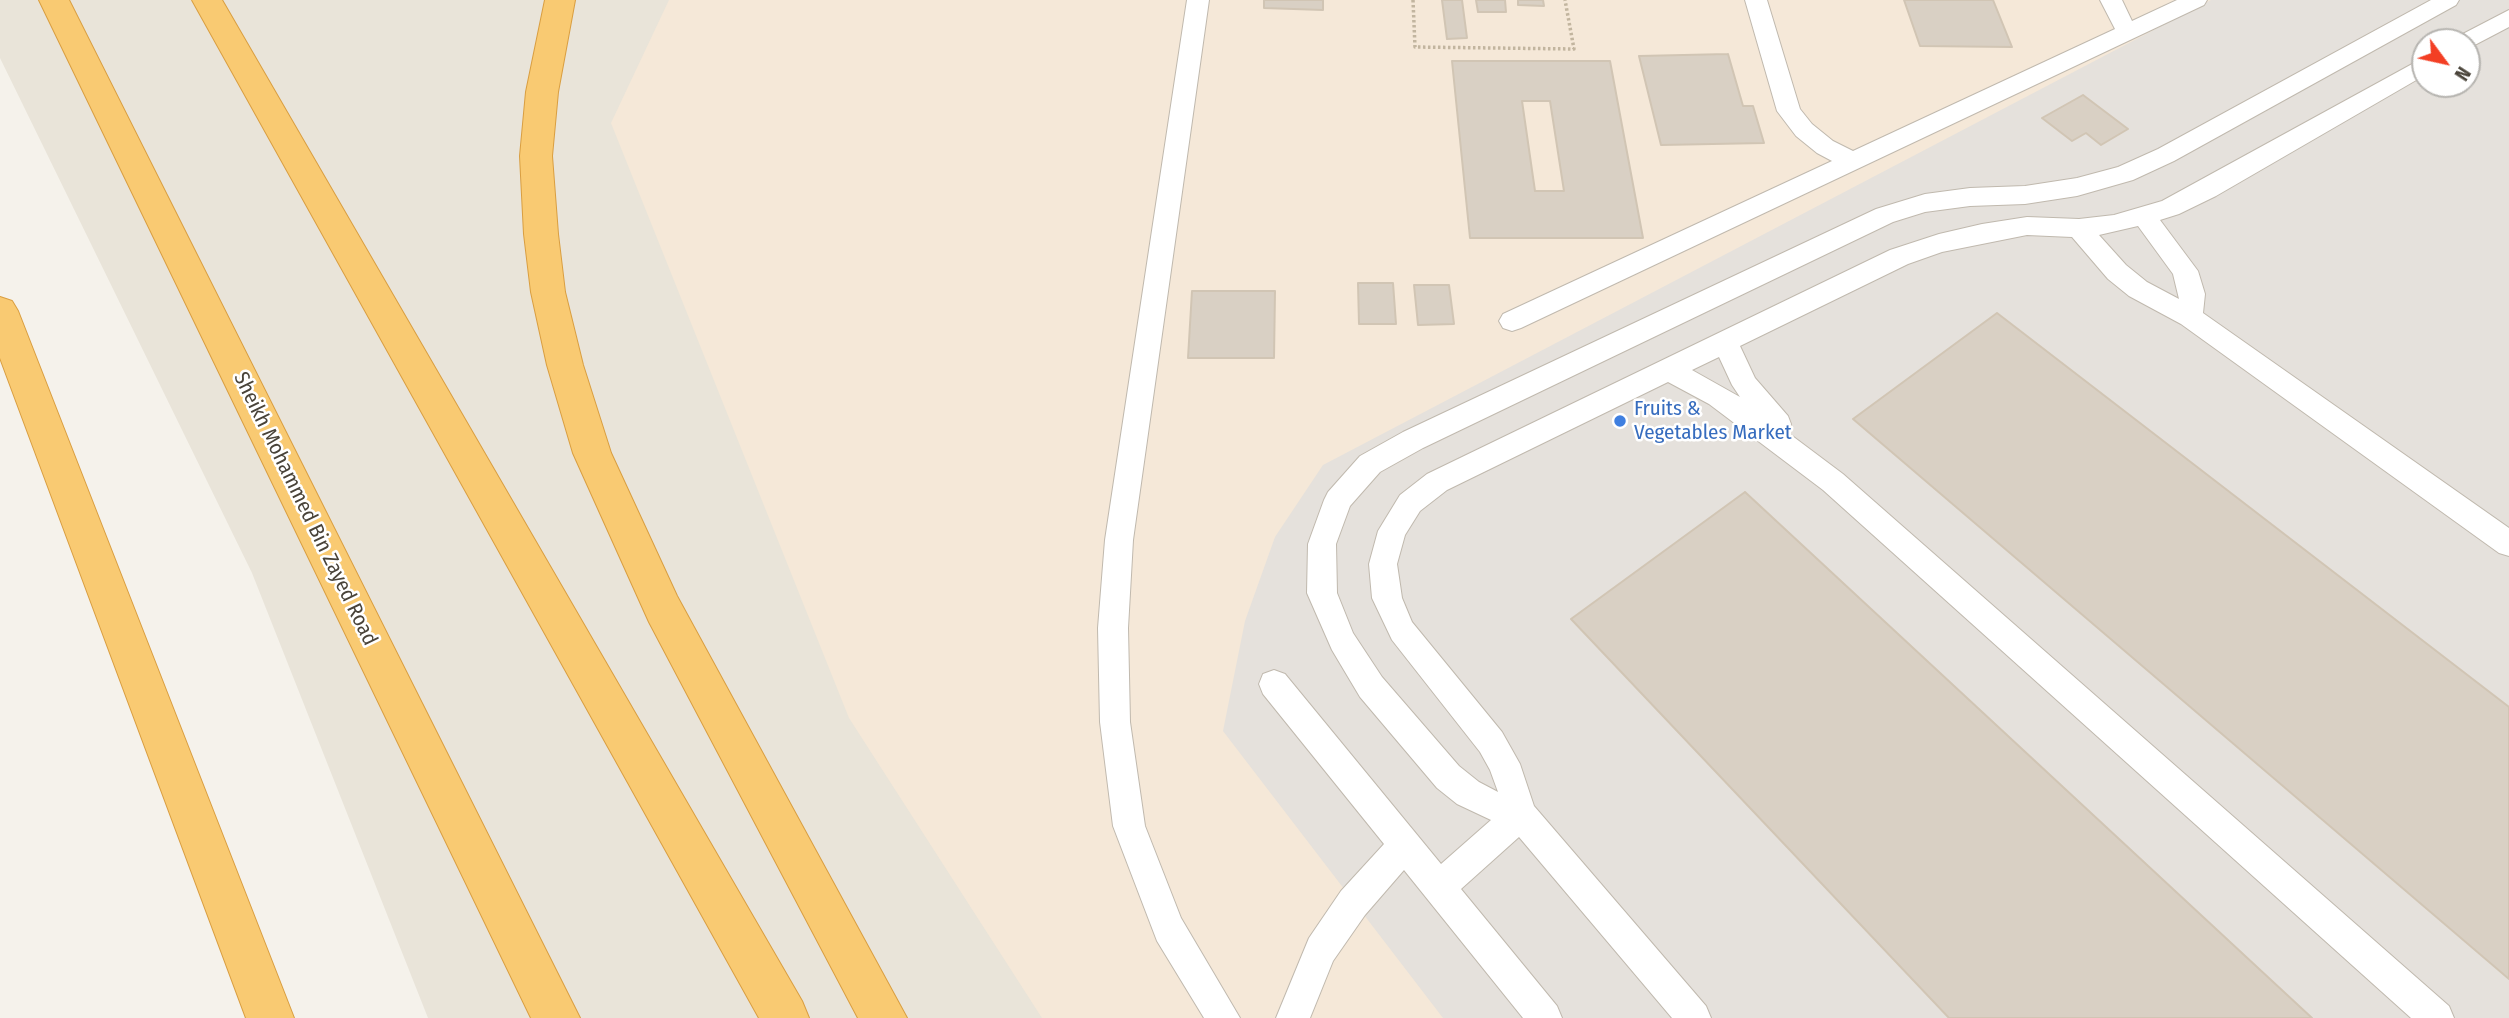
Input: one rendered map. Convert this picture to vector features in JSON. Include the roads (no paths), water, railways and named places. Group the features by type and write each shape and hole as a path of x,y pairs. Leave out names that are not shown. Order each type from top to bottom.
{"highway":[{"name":"Sheikh Mohammed Bin Zayed Road","path":"54,0 556,1018"},
{"path":"207,0 785,1018"},
{"path":"560,0 542,92 536,156 541,234 548,292 592,453 663,609 883,1018"},
{"path":"0,312 270,1018"}],"lane":[{"path":"1198,0 1119,540 1113,628 1115,709 1129,826 1169,929 1223,1018"},
{"path":"1756,0 1789,111 1804,130 1825,147 1851,160"},
{"path":"2111,0 2127,32"},
{"path":"1512,321 2196,0"},
{"path":"1521,815 1491,805 1468,793 1448,776 1371,687 1342,641 1322,593 1322,544 1338,500 1370,464 1412,440 1885,215 1925,203 1970,197 2025,195 2077,187 2125,173 2166,155 2448,0"},
{"path":"2481,33 2509,17"},
{"path":"1694,1018 1521,815 1504,764 1491,742 1402,631 1387,598 1383,564 1392,531 1410,503 1437,482 1899,257 1939,243 2027,226 2080,228 2114,224 2171,208 2411,73"},
{"path":"2144,216 2185,271 2192,295 2190,317"},
{"path":"2080,228 2117,272 2138,289 2190,317 2509,544"},
{"path":"1726,341 1745,385 1760,406 1833,482 2437,1018"},
{"path":"1668,369 1718,396 1833,482"},
{"path":"1273,684 1545,1018"},
{"path":"1439,887 1521,815"},
{"path":"1293,1018 1321,950 1353,903 1405,845"}],"place":[{"name":"Fruits & Vegetables Market","path":"1620,421"}]}
